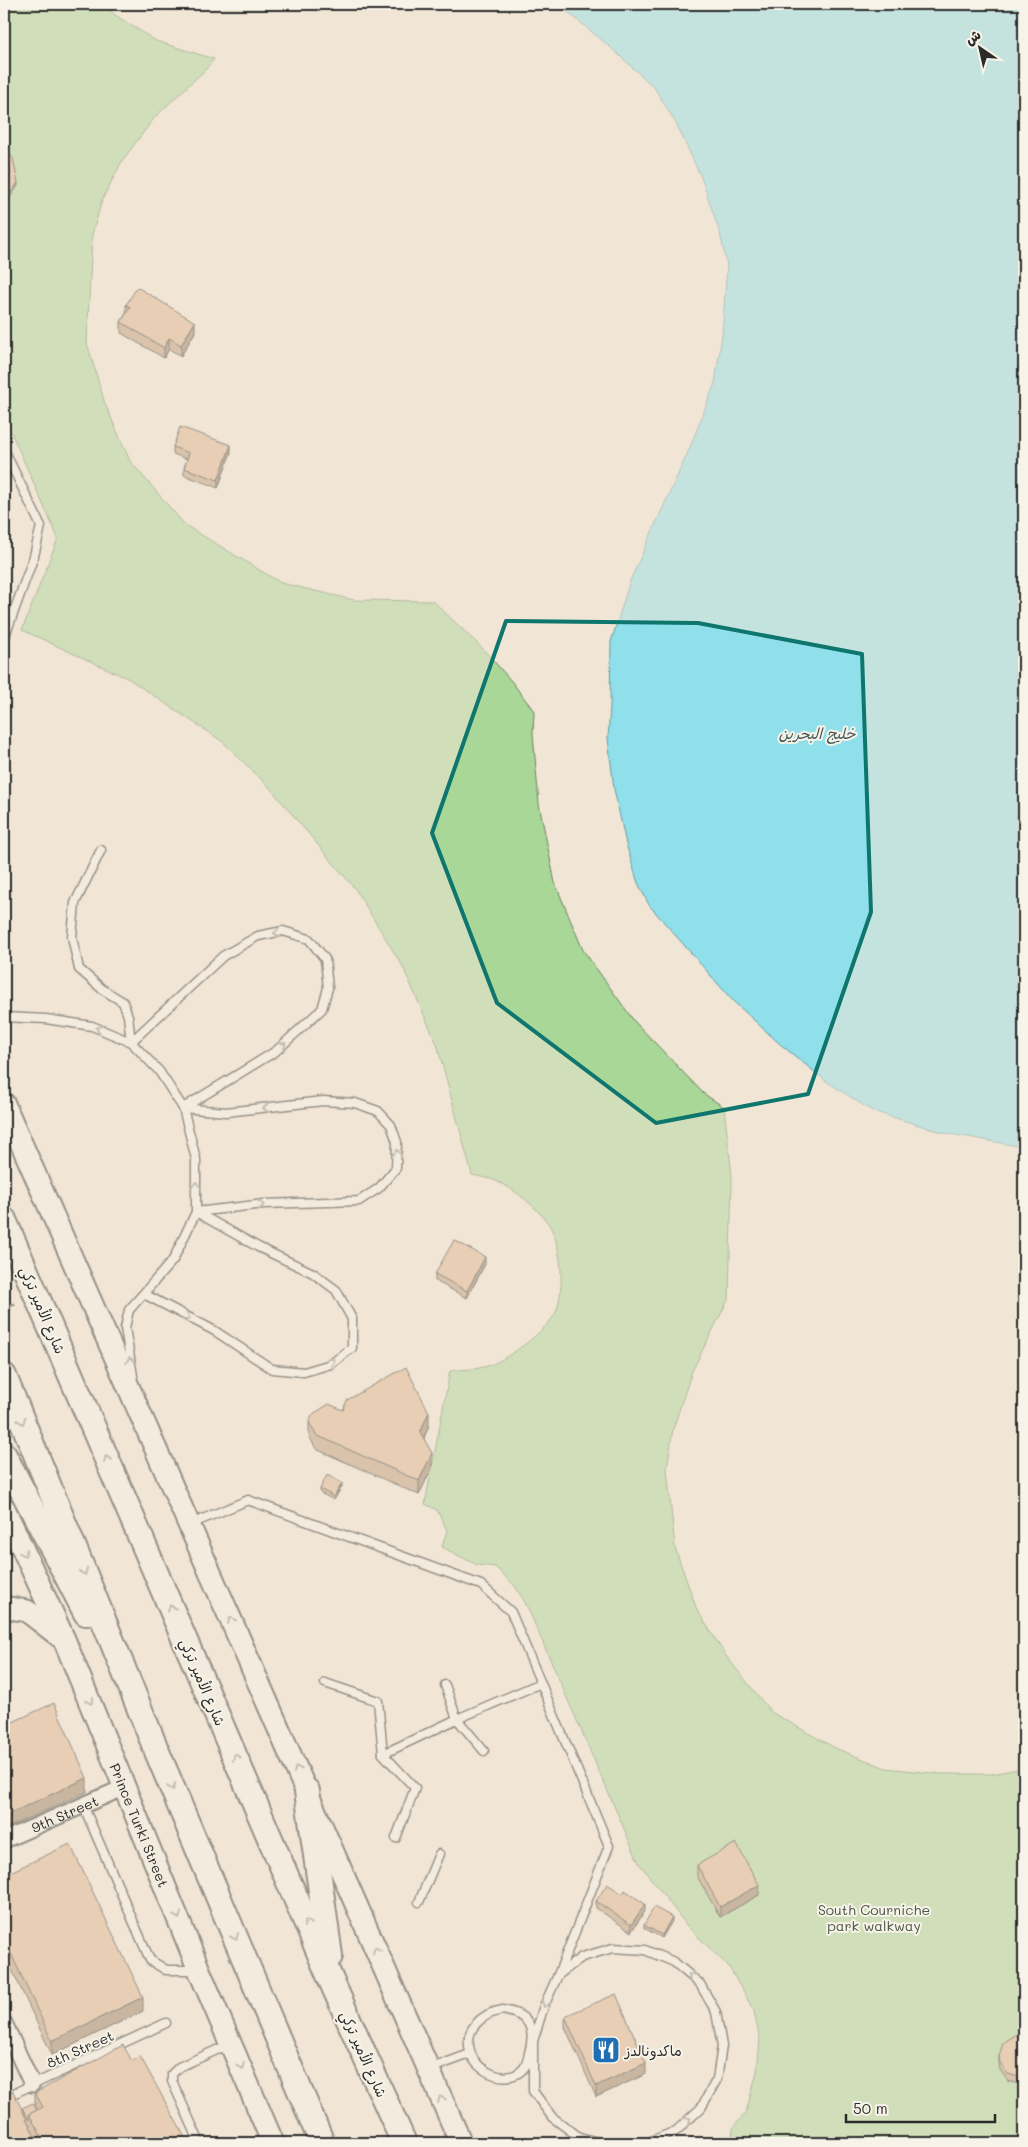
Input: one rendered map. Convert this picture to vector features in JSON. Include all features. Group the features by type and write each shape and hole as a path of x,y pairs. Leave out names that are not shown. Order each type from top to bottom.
{"main road":[{"name":"شارع الأمير تركي","path":"4,1220 334,1987 404,2143"},
{"path":"4,1376 158,1754 322,2143"},
{"path":"4,1455 158,1754"},
{"path":"307,1791 334,1987"}],"street":[{"path":"4,1104 461,2143"},
{"name":"Prince Turki Street","path":"4,1508 64,1639 199,1970 232,2043 273,2143"},
{"path":"4,1607 27,1611 64,1639"},
{"name":"9th Street","path":"4,1840 125,1787"},
{"path":"4,2023 32,2084"}],"lane":[{"path":"4,639 34,556 41,526 5,455"},
{"path":"102,850 75,903 72,937 79,969 102,989 123,1002 128,1016 131,1042"},
{"path":"131,1042 223,956 258,936 283,931 309,939 325,959 328,988 322,1009 276,1051 183,1108"},
{"path":"4,1016 46,1019 92,1026 131,1042 159,1071 183,1108 196,1159 196,1212 172,1260 129,1310 124,1328 139,1408"},
{"path":"183,1108 226,1112 323,1101 355,1102 378,1111 391,1125 397,1142 396,1168 379,1188 359,1201 264,1204 196,1212"},
{"path":"144,1294 215,1331 272,1369 304,1372 330,1364 352,1348 352,1319 336,1290 313,1274 196,1212"},
{"path":"189,1525 248,1500 480,1585 511,1612 609,1846 544,2006 532,2041 525,2067 516,2074 493,2075 475,2063 470,2054 469,2043 475,2023 483,2016 493,2011 503,2010 514,2012 524,2017 531,2026 532,2041 534,2091 552,2117 579,2137 602,2143"},
{"path":"325,1683 378,1701 384,1754 415,1788 396,1838"},
{"path":"384,1754 457,1718 541,1683"},
{"path":"444,1685 457,1718 484,1751"},
{"path":"83,1805 150,1960 166,1970 199,1970"},
{"path":"419,1902 439,1854"},
{"path":"558,1975 582,1957 613,1948 645,1950 674,1962 700,1984 716,2012 722,2046 717,2079 701,2108 676,2131 646,2143"},
{"name":"8th Street","path":"4,2098 166,2023"},
{"path":"200,2143 172,2081 172,2074 179,2067 232,2043"},
{"path":"428,2070 470,2054"}],"highlighted area":[{"path":"506,621 698,623 862,654 871,912 808,1094 656,1123 497,1003 432,833"}],"green space":[{"name":"South Courniche park walkway","path":"4,4 103,4 115,15 156,41 214,59 205,70 155,117 122,161 102,200 92,235 87,343 105,404 130,461 185,525 281,583 354,600 433,601 484,650 534,711 533,734 539,804 555,883 583,950 634,1021 704,1094 724,1107 732,1176 729,1298 692,1371 673,1429 667,1469 675,1548 697,1610 726,1656 771,1712 835,1748 886,1768 941,1774 991,1774 1024,1768 1024,2143 736,2143 732,2138 733,2128 746,2112 757,2072 760,2040 754,2011 729,1967 688,1927 639,1863 526,1604 515,1586 495,1567 477,1565 442,1547 447,1530 437,1510 425,1504 450,1371 480,1368 502,1359 524,1345 544,1328 551,1319 556,1312 561,1291 561,1267 553,1232 538,1211 512,1190 498,1182 472,1175 437,1044 403,967 356,890 270,788 223,742 129,679 22,630 58,538 4,416"}],"water":[{"name":"خليج البحرين","path":"558,4 1024,4 1024,1147 945,1133 872,1111 826,1081 780,1044 733,1001 649,905 638,883 626,844 614,789 608,738 611,642 630,581 689,450 715,383 722,335 727,266 720,233 701,177 677,125 654,87 609,46"}],"building":[{"path":"4,150 13,158 18,183 4,202"},
{"path":"137,287 195,322 181,345 169,338 164,348 121,322 130,307 126,305"},
{"path":"180,427 231,445 218,480 184,468 189,453 173,447"},
{"path":"454,1240 485,1257 467,1291 435,1274"},
{"path":"406,1367 429,1412 420,1432 432,1453 419,1481 316,1435 309,1422 313,1414 329,1404 343,1410 347,1400"},
{"path":"327,1475 342,1483 334,1497 320,1489"},
{"path":"54,1703 87,1778 4,1816 4,1726"},
{"path":"736,1843 759,1885 720,1907 697,1865"},
{"path":"70,1844 143,1997 52,2041 4,1939 4,1875"},
{"path":"607,1884 623,1894 625,1890 645,1904 631,1925 596,1901"},
{"path":"654,1907 672,1917 662,1935 644,1925"},
{"name":"ماكدونالدز","path":"616,1994 646,2063 596,2086 565,2016"},
{"path":"1015,2035 1024,2036 1024,2077 1022,2078 1008,2074 1000,2063 999,2056 1003,2043"},
{"path":"123,2045 132,2061 140,2056 188,2143 45,2143 29,2114 43,2107 35,2093"},
{"path":"13,2091 38,2143 4,2143 4,2096"},
{"path":"33,2103 37,2110 29,2114 29,2120 22,2108"}],"place":[{"name":"ماكدونالدز","path":"606,2050"}]}
